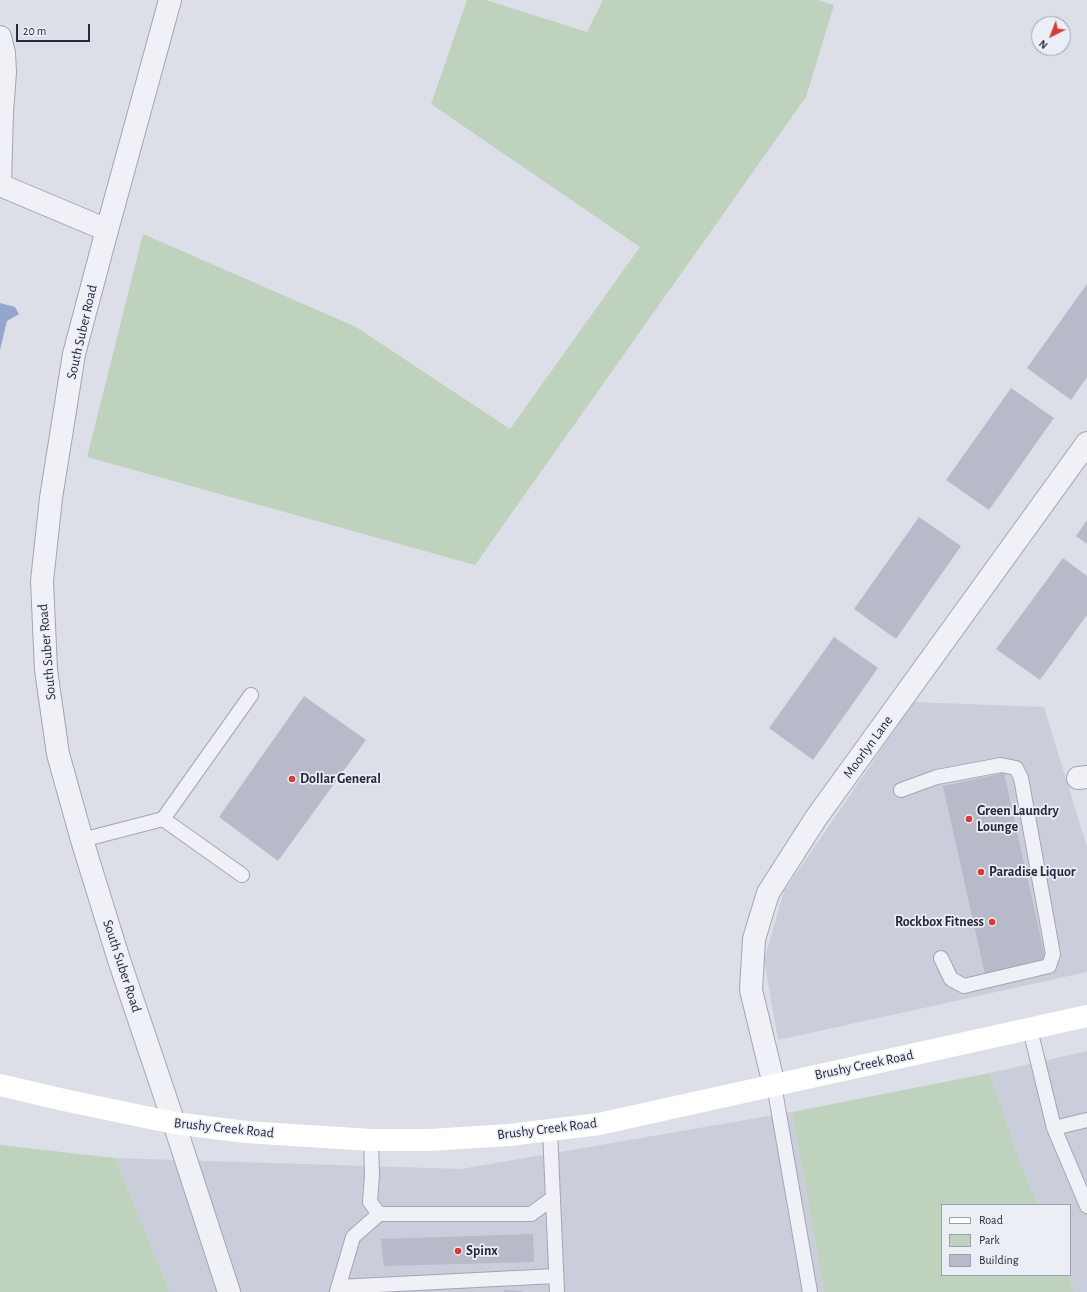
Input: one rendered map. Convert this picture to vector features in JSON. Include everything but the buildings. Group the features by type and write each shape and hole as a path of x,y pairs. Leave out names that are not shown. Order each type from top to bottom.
{"main road":[{"name":"Brushy Creek Road","path":"0,1085 174,1123 246,1132 372,1140 430,1140 509,1135 599,1124 1087,1016"}],"street":[{"name":"South Suber Road","path":"170,0 74,354 51,498 42,582 46,670 58,754 82,840 119,960 229,1292"},
{"path":"0,37 4,53 5,72 2,112 0,185 107,230"},
{"name":"Moorlyn Lane","path":"774,1085 751,990 754,939 768,893 821,812 1087,443"}],"lane":[{"path":"82,840 163,820 251,695"},
{"path":"901,790 936,777 1001,765 1016,768 1021,778 1053,954 1048,966 964,986 951,979 941,958"},
{"path":"163,820 242,874"},
{"path":"1030,1029 1054,1128 1087,1206"},
{"path":"774,1085 810,1292"},
{"path":"1054,1128 1087,1120"},
{"path":"550,1130 557,1292"},
{"path":"372,1140 370,1202 379,1214"},
{"path":"552,1198 531,1214 379,1214 353,1237 337,1290 556,1276"}],"shaded area":[{"path":"914,702 1044,707 1087,847 1087,972 778,1040 764,960 784,891"},
{"path":"1087,1051 1087,1292 1075,1292 1067,1276 1071,1276 1071,1204 1038,1204 1019,1159 990,1073"},
{"path":"792,1112 824,1292 170,1292 115,1158 461,1169"}],"green space":[{"path":"467,0 486,0 587,32 603,0 818,0 834,5 806,97 475,565 87,457 143,234 356,327 510,429 640,247 431,104"},
{"path":"990,1073 1019,1159 1038,1204 941,1204 941,1276 1067,1276 1075,1292 824,1292 792,1112"},
{"path":"0,1145 115,1158 170,1292 0,1292"}],"water":[{"path":"0,303 15,307 19,314 7,321 0,350"}],"place":[{"name":"Dollar General","path":"292,779"},
{"name":"Green Laundry Lounge","path":"969,819"},
{"name":"Paradise Liquor","path":"981,872"},
{"name":"Rockbox Fitness","path":"992,922"},
{"name":"Spinx","path":"458,1251"}]}
